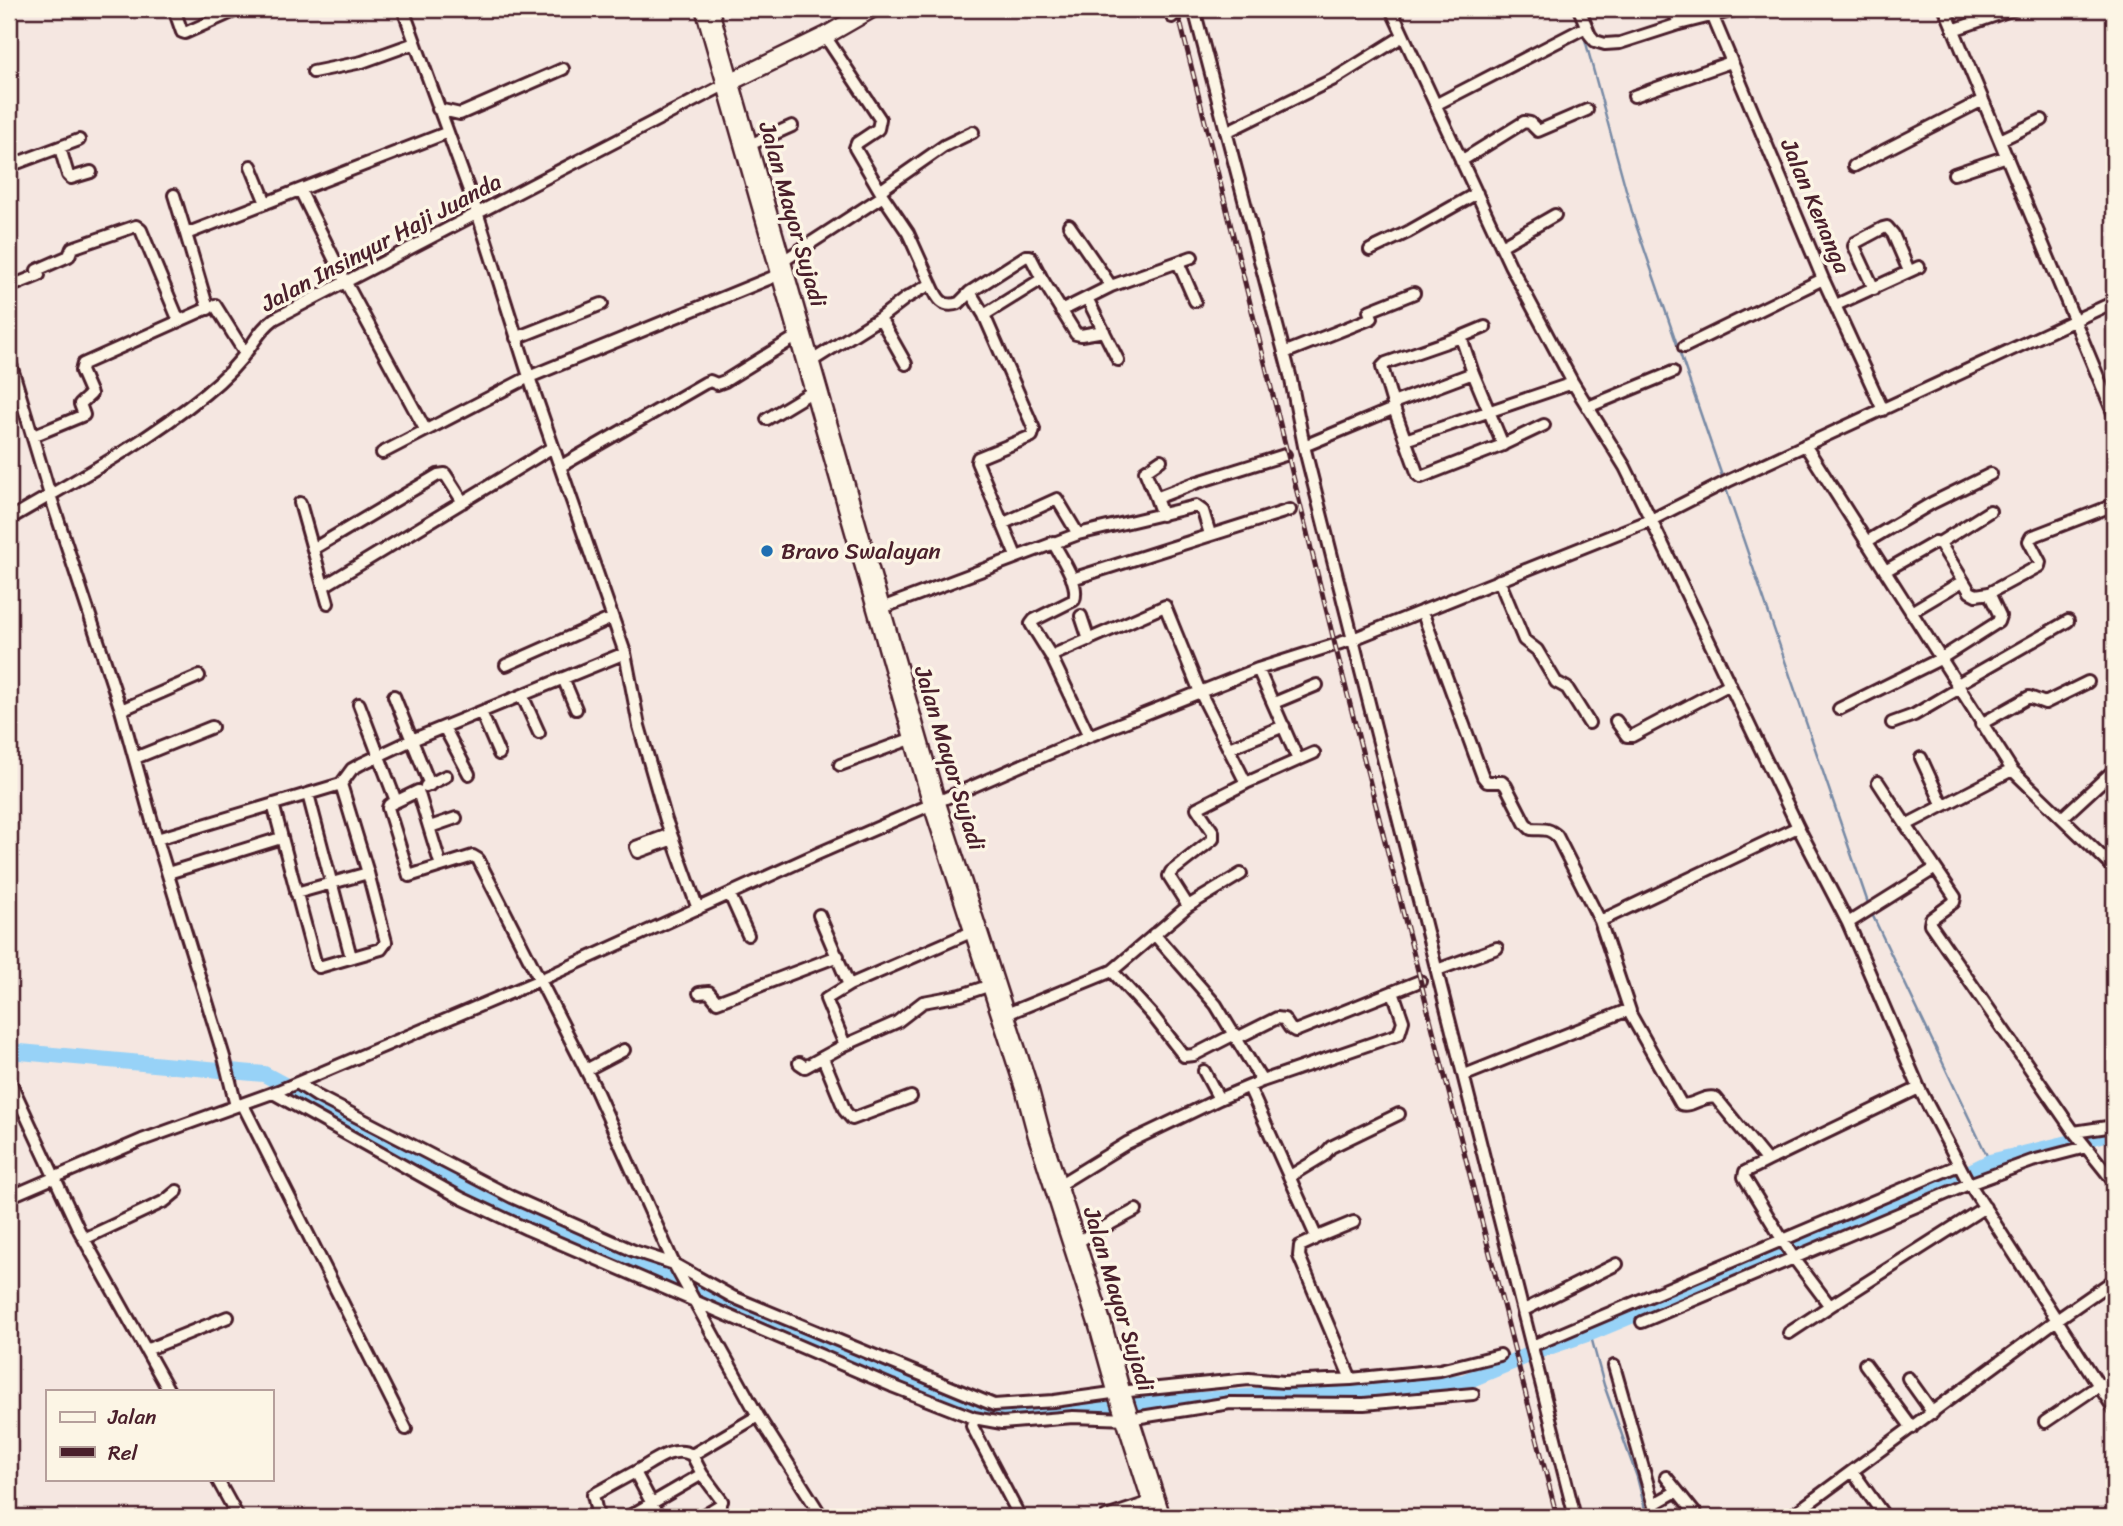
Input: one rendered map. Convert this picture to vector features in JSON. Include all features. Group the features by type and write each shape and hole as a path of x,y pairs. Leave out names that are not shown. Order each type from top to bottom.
{"highway":[{"name":"Jalan Mayor Sujadi","path":"707,9 934,802 1004,1015 1157,1509"}],"main road":[{"path":"728,83 825,36 872,9"}],"street":[{"path":"174,9 182,32 185,33 215,13 239,9"},
{"path":"403,9 478,215 529,377 625,653 639,726 672,836 698,909"},
{"path":"1194,9 1284,353 1304,446 1575,1517"},
{"path":"1391,9 1501,246 1573,383 1625,467 1651,520 1798,827 1848,923 1919,1088 1964,1175 2101,1384 2114,1409"},
{"path":"1579,9 1582,28 1595,41 1605,44 1620,43 1739,9"},
{"path":"1673,9 1679,24"},
{"path":"1945,9 2114,415"},
{"path":"1953,30 2014,9"},
{"name":"Jalan Kenanga","path":"1713,17 1823,279 1883,410"},
{"path":"1437,104 1582,28"},
{"path":"825,36 880,119 878,129 857,143 855,148 908,233 939,301 945,305 959,303 970,292 1030,256 1076,334 1104,331"},
{"path":"1226,132 1334,79 1403,36"},
{"path":"313,72 362,62 415,43"},
{"path":"1634,96 1731,62"},
{"path":"438,109 460,114 563,69"},
{"name":"Jalan Insinyur Haji Juanda","path":"9,519 166,424 207,392 245,353 255,336 274,319 728,83"},
{"path":"1854,166 1983,100"},
{"path":"1461,161 1524,122 1530,123 1538,131 1587,110"},
{"path":"2000,140 2042,120"},
{"path":"747,146 792,126"},
{"path":"186,234 446,132"},
{"path":"382,453 529,377 781,268 944,146 973,132"},
{"path":"9,166 79,140"},
{"path":"60,148 71,178 91,172"},
{"path":"1954,174 2007,156"},
{"path":"251,166 266,203"},
{"path":"300,190 346,283 425,429"},
{"path":"1370,250 1477,193"},
{"path":"174,195 208,309"},
{"path":"1501,246 1555,215"},
{"path":"1069,225 1111,286"},
{"path":"9,287 39,275 37,270 69,256 72,248 136,226 141,230 179,321"},
{"path":"1836,305 1874,289 1914,269 1887,227 1855,243 1854,246 1874,289"},
{"path":"1061,311 1111,286 1192,257"},
{"path":"1178,262 1195,300"},
{"path":"984,315 1042,279"},
{"path":"1684,347 1823,279"},
{"path":"807,364 931,284"},
{"path":"970,292 984,315 1034,429 1032,436 978,458 977,462 1016,556"},
{"path":"1284,353 1374,323 1369,311 1414,293"},
{"path":"1087,298 1118,360"},
{"path":"9,1197 142,1140 276,1092 540,979 934,802 1089,736 1258,669 1353,639 1651,520 1724,483 2114,302"},
{"path":"516,338 601,304"},
{"path":"33,436 84,415 80,404 91,394 80,371 83,364 215,305 245,353"},
{"path":"880,318 906,364"},
{"path":"1486,327 1384,365 1382,369 1390,407 1418,475 1421,478 1503,447 1504,444 1544,425"},
{"path":"561,466 705,383 710,381 717,384 725,381 799,335"},
{"path":"1461,337 1473,373 1504,444"},
{"path":"9,358 50,495 121,710 229,1079 406,1429"},
{"path":"1588,407 1672,372"},
{"path":"1304,446 1473,373"},
{"path":"1405,440 1573,383"},
{"path":"767,419 815,390"},
{"path":"1805,445 2012,770 2114,868"},
{"path":"324,586 553,447"},
{"path":"1156,498 1285,455"},
{"path":"1161,460 1145,471 1162,515"},
{"path":"313,549 438,475 445,474 463,502"},
{"path":"1866,542 1932,503 1991,474"},
{"path":"1003,524 1057,499 1078,534"},
{"path":"300,503 328,603"},
{"path":"1938,543 1970,592 1976,595 1989,593 2039,566 2040,562 2029,541 2031,537 2114,505"},
{"path":"879,609 1078,534 1200,507 1210,534"},
{"path":"1072,579 1290,510"},
{"path":"1885,571 1990,511"},
{"path":"1053,542 1072,579 1076,592 1074,600 1031,624 1051,656 1089,736"},
{"path":"1499,580 1524,640 1537,650 1556,682 1567,688 1589,723"},
{"path":"1911,612 1963,581"},
{"path":"1839,709 1940,659 2000,620 1989,593"},
{"path":"1051,656 1165,606 1200,692 1246,783"},
{"path":"1422,611 1483,777 1487,782 1502,782 1506,786 1525,823 1531,829 1545,828 1557,836 1600,921 1630,1011 1681,1104 1686,1106 1710,1096 1716,1098 1767,1161"},
{"path":"1082,616 1088,640"},
{"path":"506,665 612,618"},
{"path":"1892,723 1914,715 2068,621"},
{"path":"157,839 341,783 352,769 412,740 625,653"},
{"path":"1258,669 1298,760"},
{"path":"121,710 200,676"},
{"path":"563,678 576,709"},
{"path":"1981,724 2029,697 2045,703 2088,682"},
{"path":"1616,721 1627,736 1632,736 1730,684"},
{"path":"1275,703 1317,685"},
{"path":"522,695 539,733"},
{"path":"394,696 430,785"},
{"path":"359,704 396,801"},
{"path":"481,712 499,754"},
{"path":"1229,748 1284,726"},
{"path":"135,758 212,727"},
{"path":"444,727 469,774"},
{"path":"840,765 916,737"},
{"path":"1188,906 1169,876 1213,839 1213,832 1197,808 1314,753"},
{"path":"1921,758 1943,806"},
{"path":"1906,825 2012,770"},
{"path":"2062,818 2114,770"},
{"path":"446,776 396,801 388,808 407,875 472,856 478,859 586,1070 676,1267 758,1416 822,1517"},
{"path":"1878,782 1955,900 1931,919 1930,924 2075,1133 2114,1182"},
{"path":"273,804 317,966 381,949 386,942 341,783"},
{"path":"418,791 441,866"},
{"path":"309,794 351,957"},
{"path":"430,827 456,818"},
{"path":"1600,921 1798,827"},
{"path":"168,873 281,838"},
{"path":"1848,923 1934,869"},
{"path":"296,893 368,873"},
{"path":"1004,1015 1112,971 1188,906 1241,874"},
{"path":"730,895 748,935"},
{"path":"820,915 849,985"},
{"path":"845,1045 826,999 849,985 976,930"},
{"path":"1154,934 1210,998 1262,1081"},
{"path":"1437,970 1497,948"},
{"path":"699,993 709,992 718,1002 838,956"},
{"path":"1112,971 1153,1016 1184,1056 1194,1055 1277,1018 1284,1020 1295,1031 1420,981"},
{"path":"799,1063 806,1068 845,1045 897,1022 923,1002 961,995 994,984"},
{"path":"1057,1186 1127,1143 1219,1099 1262,1081 1399,1034 1403,1021 1393,992"},
{"path":"1465,1075 1630,1011"},
{"path":"586,1070 624,1050"},
{"path":"823,1058 845,1111 852,1119 911,1097"},
{"path":"1203,1071 1219,1099"},
{"path":"9,1079 84,1239 168,1390"},
{"path":"295,1083 512,1197 676,1267 733,1297 846,1346 994,1405 1054,1401 1124,1405 1230,1402 1364,1404 1473,1394"},
{"path":"1249,1087 1315,1238"},
{"path":"1830,1306 1784,1243 1744,1177 1745,1172 1919,1088"},
{"path":"276,1092 461,1198 527,1229 692,1297 880,1381 974,1418 1002,1423 1073,1418 1249,1379 1284,1382 1351,1379 1440,1370 1500,1355"},
{"path":"1290,1176 1323,1156 1331,1147 1399,1114"},
{"path":"2075,1133 2114,1126"},
{"path":"1533,1348 1784,1243 1964,1175 2032,1161 2085,1145"},
{"path":"1642,1322 1794,1258 1964,1175"},
{"path":"84,1239 165,1201 177,1191"},
{"path":"1789,1332 1985,1207"},
{"path":"1075,1243 1136,1210"},
{"path":"1351,1379 1298,1250 1300,1246 1315,1238 1354,1222"},
{"path":"1524,1310 1617,1264"},
{"path":"1790,1517 2114,1280"},
{"path":"146,1350 228,1317"},
{"path":"1865,1364 1912,1428"},
{"path":"1614,1366 1657,1517"},
{"path":"1908,1378 1933,1413"},
{"path":"2045,1422 2101,1384"},
{"path":"692,1455 758,1416"},
{"path":"974,1418 972,1426 1020,1517"},
{"path":"598,1517 593,1495 676,1450 684,1450 692,1455 722,1502 700,1517"},
{"path":"635,1472 659,1517"},
{"path":"1853,1472 1885,1517"},
{"path":"628,1517 702,1474"},
{"path":"1666,1478 1698,1517"},
{"path":"218,1480 238,1517"},
{"path":"1654,1504 1677,1491"},
{"path":"1106,1517 1157,1509"}],"waterway":[{"path":"1583,32 1634,219 1723,479"},
{"path":"1725,486 1869,906"},
{"path":"1871,912 1990,1162"},
{"path":"9,1051 264,1074 542,1224 993,1414 1464,1382 1543,1349 1590,1333 1952,1181 1990,1162 2114,1132"},
{"path":"1590,1333 1604,1385 1637,1477 1647,1517"}],"railway":[{"path":"1177,9 1335,645 1557,1517"}],"place":[{"name":"Bravo Swalayan","path":"767,551"}]}
